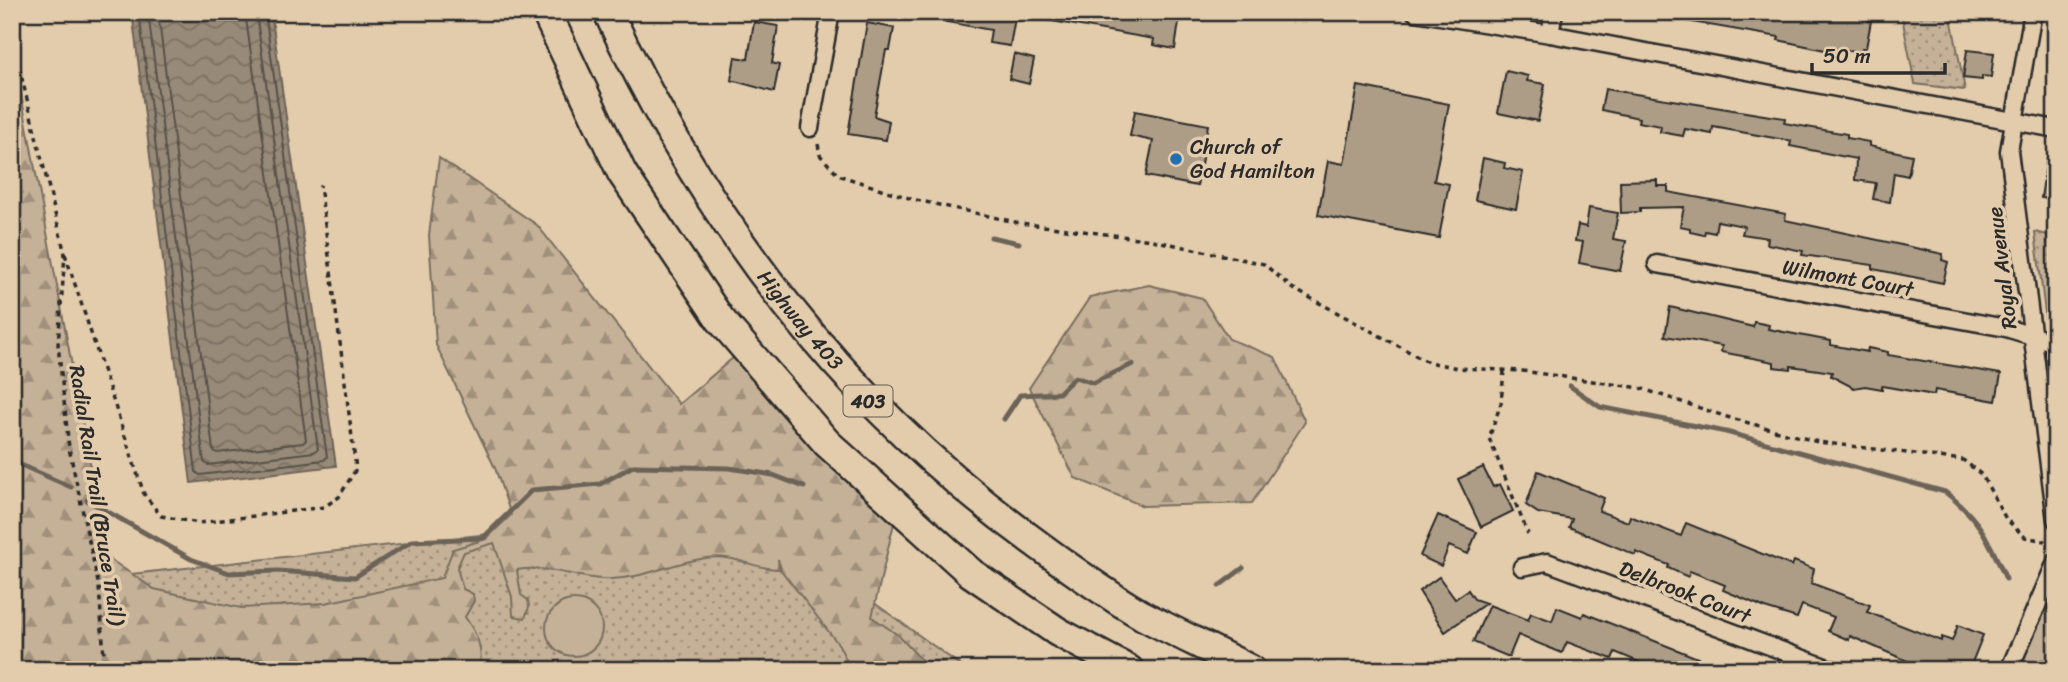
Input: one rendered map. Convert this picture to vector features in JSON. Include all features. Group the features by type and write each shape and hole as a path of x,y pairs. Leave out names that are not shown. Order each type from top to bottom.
{"highway":[{"name":"403","path":"546,12 622,173 720,319 827,443 971,573 1058,632 1129,670"},
{"name":"Highway 403","path":"608,12 668,132 721,219 757,269 865,397 933,463 1063,563 1141,614 1251,670"}],"street":[{"path":"810,128 831,12"},
{"path":"1415,12 1550,34 2056,129"},
{"path":"1550,34 1554,12"},
{"name":"Royal Avenue","path":"2033,12 2008,151 2056,520"},
{"name":"Wilmont Court","path":"1657,264 2006,328 2056,343"},
{"name":"Delbrook Court","path":"1522,567 1547,562 1833,670"},
{"path":"2009,670 2056,562"}],"path":[{"name":"Radial Rail Trail (Bruce Trail)","path":"12,38 65,254 58,345 69,448 99,587 105,670"},
{"path":"818,144 820,155 838,176 912,199 1020,223 1152,240 1264,264 1292,288 1428,362 1458,368 1504,370 1640,388 1727,417 1818,442 1963,460 1982,475 2006,519 2025,537 2045,541"},
{"path":"65,254 144,494 161,516 198,523 324,507 339,497 356,469 320,185"},
{"path":"1504,370 1501,402 1489,438 1528,534"}],"green space":[{"path":"1901,12 1950,12 1965,90 1915,84"},
{"path":"12,46 108,558 154,589 241,608 325,603 442,578 453,549 486,539 511,515 495,468 436,345 429,235 439,158 537,225 679,404 734,357 800,433 894,523 872,617 898,635 931,670 851,670 839,645 781,570 778,559 779,569 717,557 692,560 642,575 616,579 591,578 538,569 517,570 521,595 528,600 529,607 525,618 513,616 512,597 494,543 464,552 457,568 463,589 473,594 474,601 465,617 478,642 481,655 479,670 12,670"},
{"path":"2035,232 2056,237 2056,328 2046,321"},
{"path":"1149,285 1202,298 1229,339 1275,357 1305,422 1252,503 1143,506 1075,478 1029,388 1090,297"},
{"path":"740,506 967,670 100,670 87,579"},
{"path":"2056,593 2056,670 2012,670"},
{"path":"574,600 585,602 594,608 600,617 600,639 594,648 585,654 574,656 563,654 554,648 548,639 546,628 548,617 554,608 563,602"}],"water":[{"path":"132,12 271,12 336,466 191,483"}],"building":[{"path":"937,12 1016,12 1010,46 989,43 991,30 936,20"},
{"path":"1047,12 1162,12 1180,15 1175,49 1153,45 1154,39 1046,20"},
{"path":"1674,12 1870,12 1868,21 1871,21 1866,48 1862,48 1861,53 1826,47 1825,50 1778,40 1779,37 1674,19"},
{"path":"754,22 778,26 772,63 779,65 774,92 731,80 735,57 748,59"},
{"path":"867,23 894,28 890,50 886,50 874,116 889,121 886,140 848,134"},
{"path":"1967,50 1994,53 1991,77 1982,76 1982,80 1963,78"},
{"path":"1014,54 1034,59 1029,84 1009,79"},
{"path":"1506,71 1528,76 1527,81 1545,84 1538,121 1498,113"},
{"path":"1358,86 1449,104 1434,181 1449,184 1439,238 1318,215 1328,161 1344,164"},
{"path":"1605,89 1785,118 1784,123 1847,134 1847,138 1869,142 1869,146 1912,155 1908,176 1894,173 1890,202 1873,199 1876,183 1855,180 1856,159 1790,146 1791,141 1713,127 1712,134 1685,129 1683,136 1660,132 1661,126 1601,110"},
{"name":"Church of God Hamilton","path":"1135,111 1208,125 1197,186 1146,176 1153,141 1130,136"},
{"path":"1483,158 1505,163 1504,168 1523,172 1516,209 1475,200"},
{"path":"2047,158 2056,158 2056,200 2041,198"},
{"path":"1657,180 1657,186 1668,186 1668,192 1786,214 1785,220 1943,254 1942,260 1948,262 1943,283 1873,269 1873,265 1802,255 1803,251 1767,244 1768,238 1742,234 1744,226 1717,221 1715,233 1705,231 1704,235 1690,232 1690,228 1680,226 1684,207 1640,208 1640,212 1621,213 1620,181"},
{"path":"1589,208 1618,213 1613,239 1626,241 1620,271 1579,263 1583,242 1575,241 1578,225 1586,227"},
{"path":"1670,307 1753,327 1754,322 1769,325 1768,329 1831,341 1831,345 1867,352 1868,348 1888,352 1888,355 2001,374 1996,401 1935,390 1934,395 1882,386 1882,389 1865,386 1854,388 1831,376 1832,372 1791,366 1791,369 1774,367 1774,362 1721,352 1722,346 1665,336"},
{"path":"1483,467 1493,487 1500,484 1513,511 1481,527 1458,479"},
{"path":"1538,471 1604,498 1599,511 1628,522 1630,516 1681,536 1686,523 1792,566 1794,561 1814,569 1811,583 1870,605 1867,612 1941,641 1942,637 1952,641 1958,625 1983,635 1969,670 1928,670 1850,636 1849,640 1828,631 1834,617 1802,605 1797,618 1768,609 1723,590 1725,585 1690,571 1688,577 1668,568 1669,565 1636,552 1635,555 1569,527 1572,519 1538,513 1526,505"},
{"path":"1438,515 1477,532 1468,554 1449,546 1441,566 1420,556"},
{"path":"1439,577 1455,599 1468,590 1474,599 1486,603 1445,632 1419,591"},
{"path":"1489,605 1528,620 1531,613 1552,621 1557,607 1582,617 1584,613 1728,670 1658,670 1615,652 1612,659 1567,642 1562,653 1518,635 1509,657 1473,642"}],"waterway":[{"path":"991,237 1019,243"},
{"path":"1004,419 1020,395 1059,393 1075,377 1093,383 1133,364"},
{"path":"1570,386 1600,407 1726,432 1945,492 1975,521 1994,552 2006,579"},
{"path":"12,461 71,487"},
{"path":"87,500 191,559 229,573 278,571 355,577 412,541 483,538 532,490 600,484 633,466 729,468 773,475 804,487"},
{"path":"1219,586 1243,568"},
{"path":"2042,661 2045,670"}],"place":[{"name":"Church of God Hamilton","path":"1176,159"}]}
